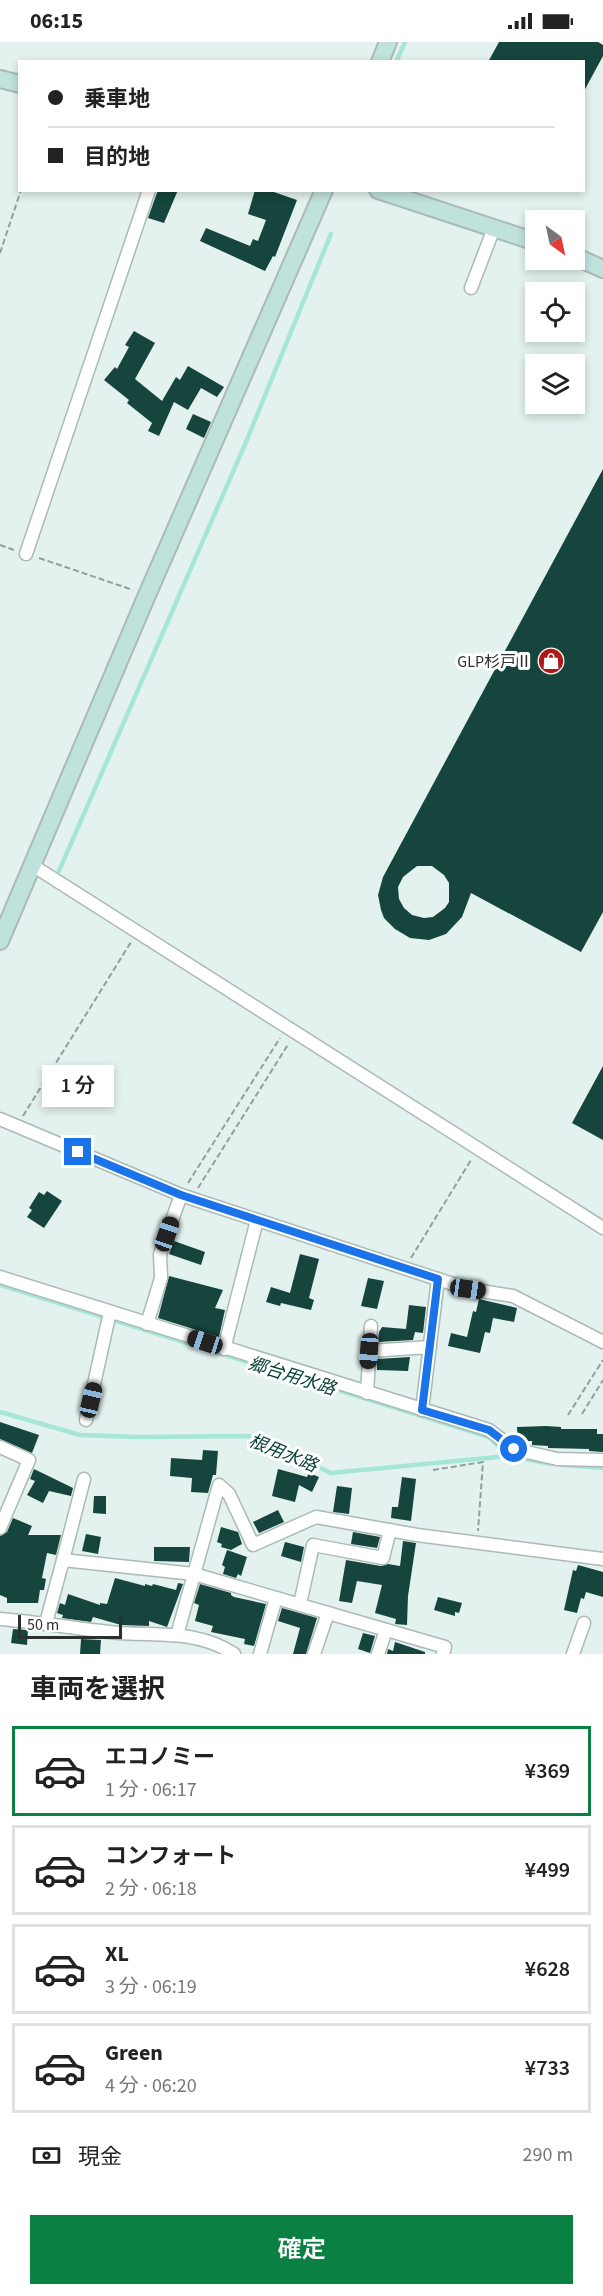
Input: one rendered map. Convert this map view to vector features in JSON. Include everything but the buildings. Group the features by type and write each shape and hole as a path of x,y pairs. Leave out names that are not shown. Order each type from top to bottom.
{"street":[{"path":"381,60 388,42"},
{"path":"0,79 18,84"},
{"path":"26,554 148,192"},
{"path":"0,941 147,595 323,192"},
{"path":"384,192 525,238"},
{"path":"471,288 494,228"},
{"path":"585,261 603,269"},
{"path":"32,865 603,1228"},
{"path":"0,1119 186,1197 468,1289 513,1296 603,1342"},
{"path":"147,1324 161,1278 160,1254 186,1197"},
{"path":"224,1348 257,1220"},
{"path":"0,1277 109,1317 147,1324 489,1430 514,1449 557,1459 603,1460"},
{"path":"422,1410 438,1279"},
{"path":"86,1420 109,1317"},
{"path":"367,1393 371,1326"},
{"path":"369,1351 430,1347"},
{"path":"0,1447 29,1460 0,1528"},
{"path":"46,1623 84,1479"},
{"path":"177,1635 219,1485 229,1494 253,1545 316,1517 463,1541 603,1559"},
{"path":"300,1604 313,1545 384,1558 390,1530"},
{"path":"63,1560 194,1574 445,1647 443,1654"},
{"path":"260,1654 276,1598"},
{"path":"314,1654 328,1613"},
{"path":"0,1619 111,1632 202,1638 234,1654"},
{"path":"573,1654 584,1623"},
{"path":"378,1654 386,1630"}],"path":[{"path":"0,253 20,192"},
{"path":"0,545 147,595"},
{"path":"16,1126 137,932"},
{"path":"186,1197 280,1037"},
{"path":"186,1197 289,1043"},
{"path":"405,1268 478,1150"},
{"path":"568,1415 603,1360"},
{"path":"582,1414 603,1380"},
{"path":"433,1470 483,1462 478,1531 463,1541"}],"waterway":[{"path":"397,60 405,42"},
{"path":"59,871 246,442 331,234"},
{"name":"郷台用水路","path":"0,1285 489,1437 508,1456"},
{"name":"根用水路","path":"0,1412 80,1435 249,1436 331,1473 508,1456 552,1464"},
{"name":"根用水路","path":"563,1465 603,1468"}],"place":[{"name":"GLP杉戸Ⅱ","path":"551,661"}],"route":[{"path":"78,1152 181,1195 438,1279 422,1410 489,1430 514,1449"}]}
